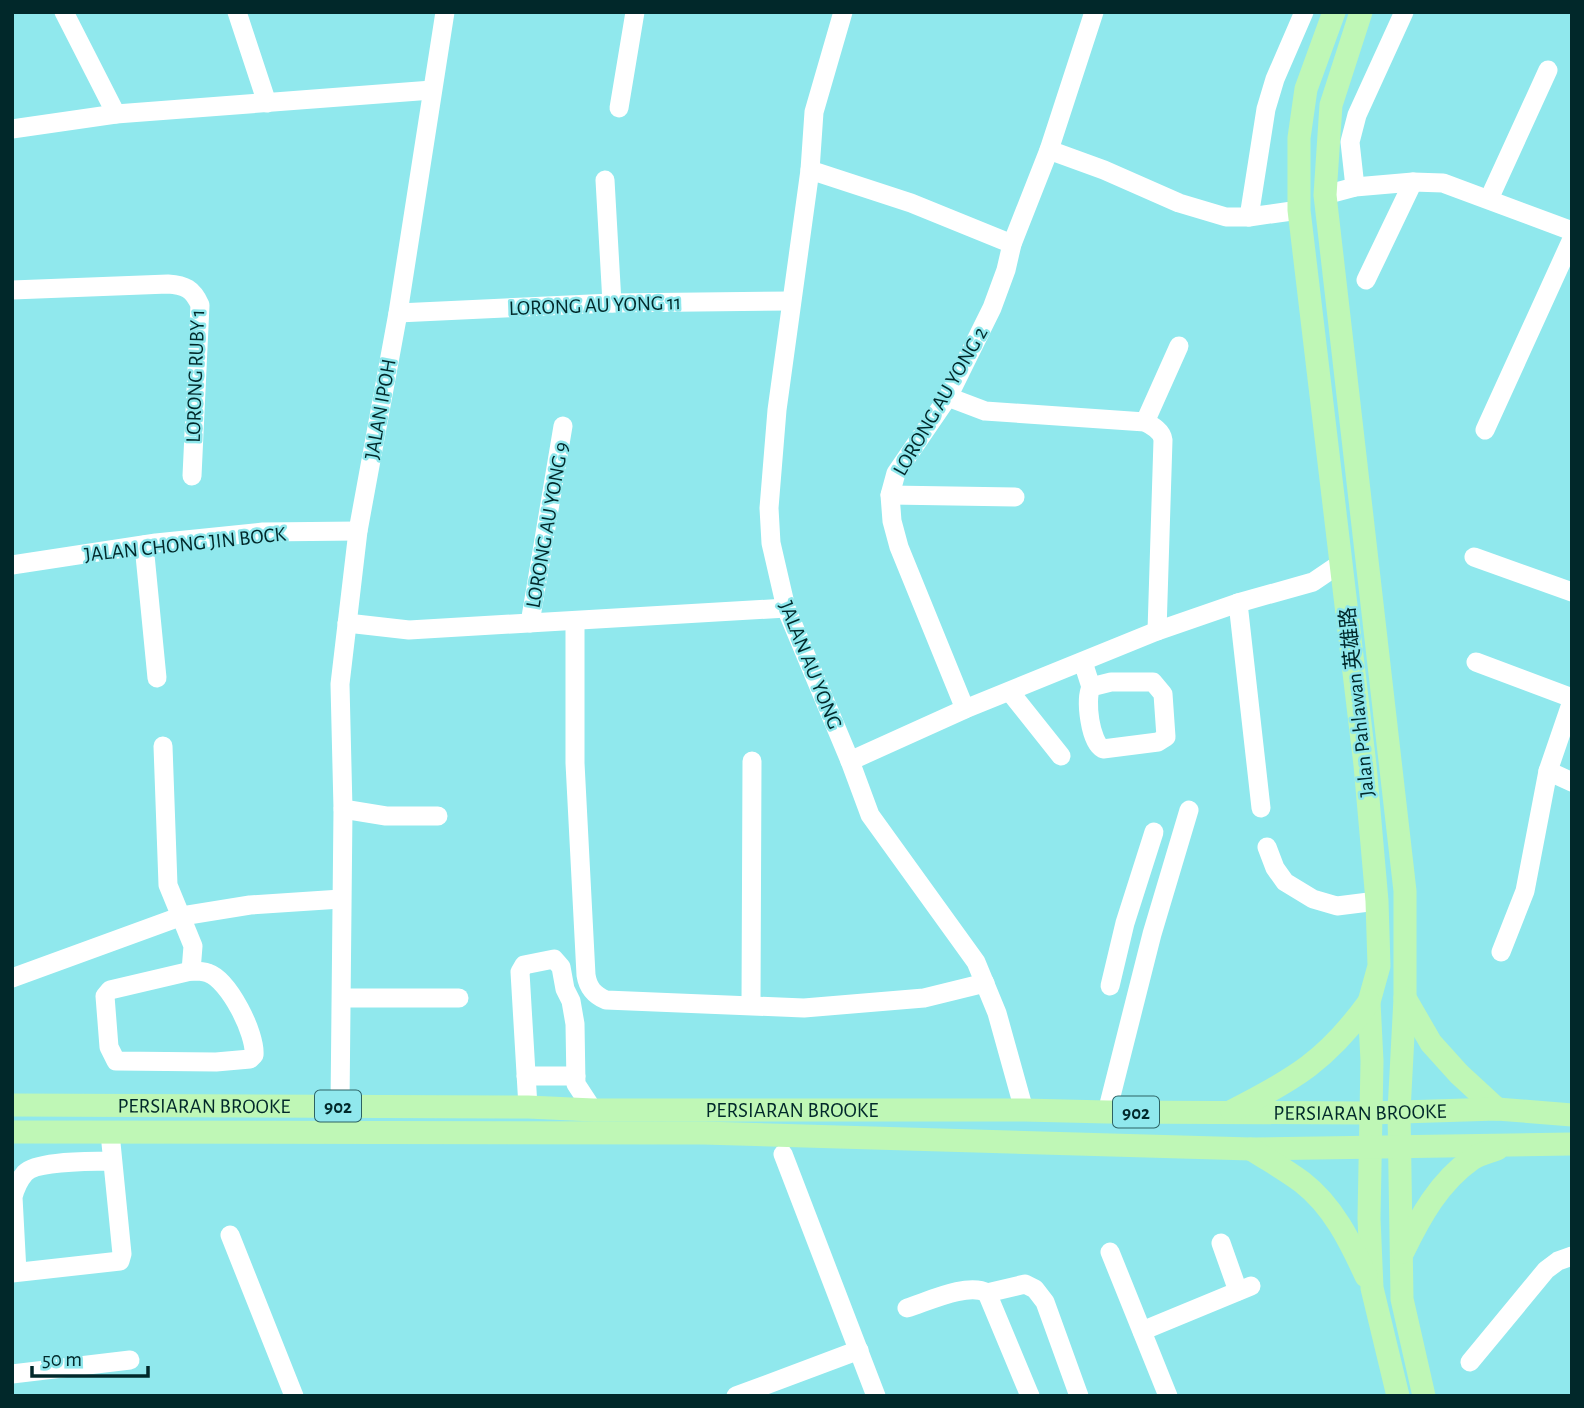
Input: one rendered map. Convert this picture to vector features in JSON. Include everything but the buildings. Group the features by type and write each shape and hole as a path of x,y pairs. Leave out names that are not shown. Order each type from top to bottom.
{"main road":[{"name":"Jalan Pahlawan 英雄路","path":"1334,12 1306,89 1299,138 1299,210 1365,765 1377,901 1379,966 1369,1002 1372,1061 1369,1218 1372,1288 1398,1396"},
{"name":"Jalan Pahlawan 英雄路","path":"1361,12 1331,105 1325,195 1405,891 1405,998 1399,1111 1402,1299 1424,1396"},
{"path":"1405,998 1431,1043 1458,1074 1497,1109"},
{"path":"1229,1112 1286,1084 1319,1060 1347,1033 1369,1002"},
{"name":"PERSIARAN BROOKE","path":"12,1105 1107,1112 1497,1109 1572,1115"},
{"name":"PERSIARAN BROOKE","path":"12,1132 703,1133 1251,1149 1572,1144"},
{"path":"1401,1257 1420,1216 1457,1171 1474,1158 1513,1143"},
{"path":"1251,1149 1304,1183 1332,1212 1372,1288"}],"street":[{"path":"64,12 116,114"},
{"path":"237,12 267,103"},
{"name":"JALAN IPOH","path":"340,1106 343,809 340,684 358,531 398,313 445,12"},
{"path":"619,108 635,12"},
{"name":"JALAN AU YONG","path":"843,12 814,112 810,170 777,410 769,508 771,543 786,608 870,815 976,962 997,1013 1024,1110"},
{"name":"LORONG AU YONG 2","path":"965,709 899,547 892,521 890,495 896,473 948,397 992,309 1006,271 1012,244 1049,150 1094,12"},
{"path":"1249,217 1266,108 1275,79 1304,12"},
{"path":"1355,187 1350,142 1357,115 1404,12"},
{"path":"1489,199 1548,70"},
{"path":"12,129 116,114 432,90"},
{"path":"1049,150 1104,170 1179,203 1226,217 1249,217 1299,210"},
{"path":"810,170 912,203 1012,244"},
{"path":"605,180 612,303"},
{"path":"1325,195 1355,187 1413,182 1443,183 1572,231"},
{"path":"1366,280 1413,182"},
{"path":"1485,430 1572,239"},
{"name":"LORONG RUBY 1","path":"12,290 168,284 188,288 195,293 200,305 192,476"},
{"name":"LORONG AU YONG 11","path":"398,313 612,303 791,301"},
{"path":"1145,422 1179,346"},
{"path":"948,397 985,411 1145,422 1155,427 1163,440 1157,631"},
{"name":"LORONG AU YONG 9","path":"530,623 564,426"},
{"path":"890,495 1015,497"},
{"name":"JALAN CHONG JIN BOCK","path":"12,565 144,545 264,532 358,531"},
{"path":"144,545 157,678"},
{"path":"1474,557 1572,592"},
{"path":"850,761 965,709 1157,631 1238,603 1313,582 1341,563"},
{"path":"1313,582 1324,587 1346,606"},
{"path":"1238,603 1261,808"},
{"path":"347,623 409,630 786,608"},
{"path":"575,622 575,763 586,975 592,990 606,1000 804,1008 911,999 985,983"},
{"path":"1083,662 1091,687 1087,697 1093,738 1098,747 1103,749 1158,742 1166,737 1163,694 1153,682 1111,682 1091,687"},
{"path":"1476,662 1572,700 1548,771 1525,891 1502,952"},
{"path":"1010,692 1061,756"},
{"path":"163,746 168,885 193,946 191,971"},
{"path":"751,761 751,1004"},
{"path":"1548,771 1572,782"},
{"path":"343,809 386,816 438,816"},
{"path":"1107,1112 1152,934 1189,810"},
{"path":"1110,986 1125,923 1154,832"},
{"path":"1267,846 1275,868 1285,882 1312,899 1337,906 1377,901"},
{"path":"12,978 182,916 250,905 341,899"},
{"path":"1125,923 1152,934"},
{"path":"528,1107 521,968 524,965 557,960 571,1001 575,1024 576,1084 593,1110"},
{"path":"191,971 209,973 228,991 252,1038 254,1055 250,1059 216,1062 116,1061 109,1047 105,996 110,990 191,971"},
{"path":"571,1001 592,990"},
{"path":"342,998 459,998"},
{"path":"526,1076 576,1076"},
{"path":"110,1133 122,1254 120,1261 15,1272 13,1197 16,1186 26,1171 45,1165 112,1161"},
{"path":"783,1154 876,1396"},
{"path":"230,1235 294,1396"},
{"path":"1142,1331 1245,1288 1221,1243"},
{"path":"1110,1252 1168,1396"},
{"path":"1470,1362 1546,1270 1558,1261 1572,1256"},
{"path":"907,1308 964,1290 981,1290 987,1293 1025,1284 1035,1289 1045,1301 1079,1396"},
{"path":"987,1293 1030,1396"},
{"path":"736,1396 859,1350"},
{"path":"12,1374 130,1360"}]}
